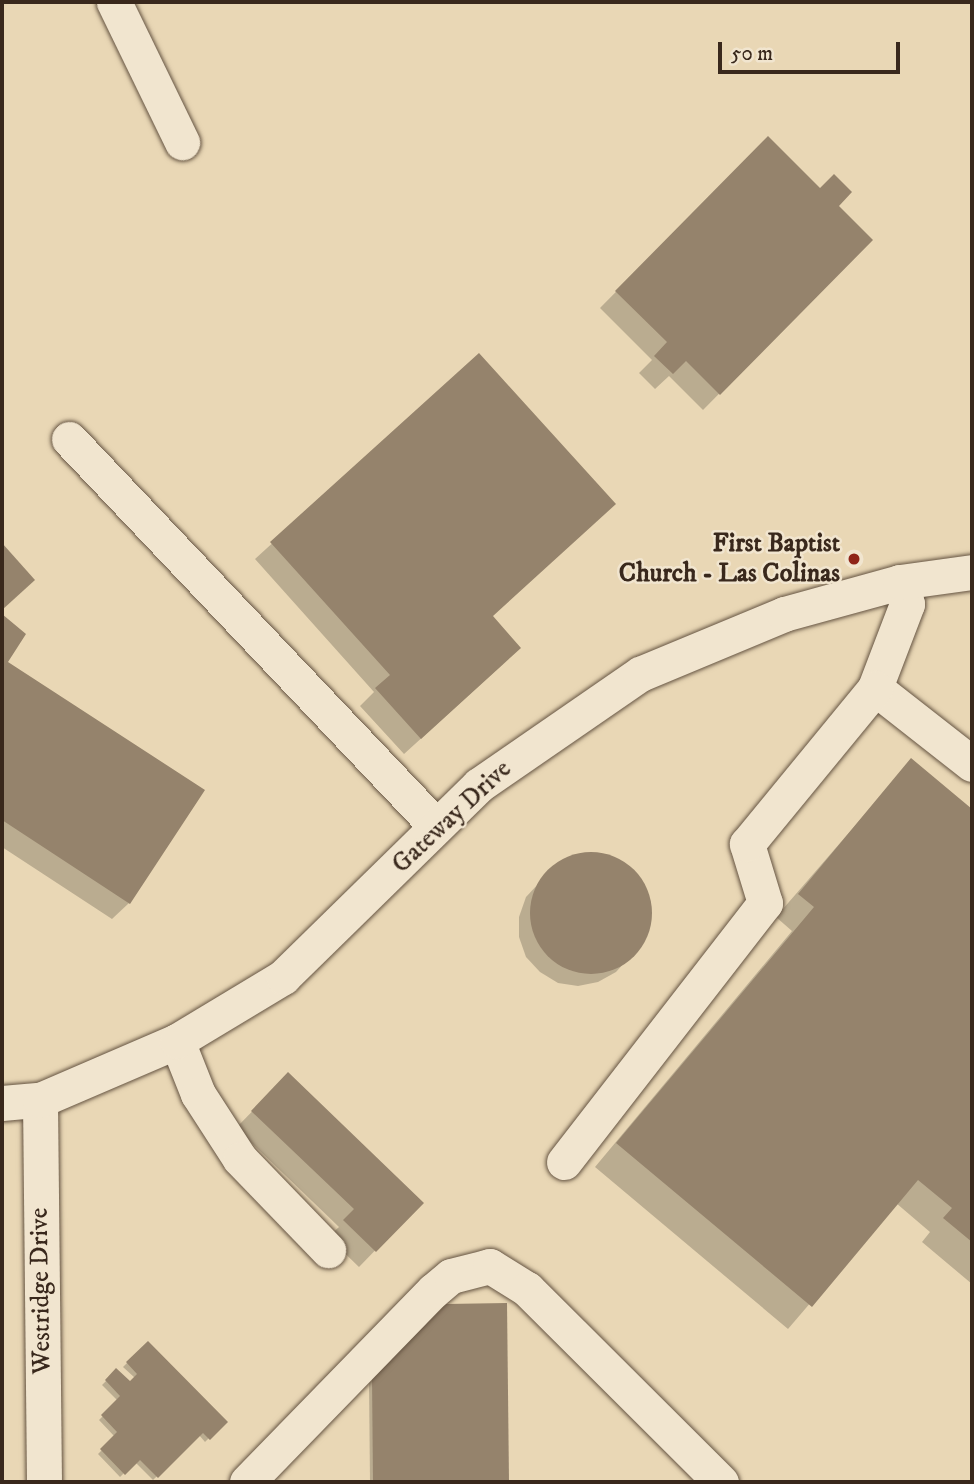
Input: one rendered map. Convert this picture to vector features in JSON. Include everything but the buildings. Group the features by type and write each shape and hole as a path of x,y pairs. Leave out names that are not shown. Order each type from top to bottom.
{"street":[{"path":"114,2 182,142"},
{"path":"69,439 436,826"},
{"name":"Gateway Drive","path":"2,1103 40,1100 177,1041 283,976 479,785 640,674 734,632 900,582 972,572"},
{"path":"564,1162 765,903 747,844 875,688 907,604 900,582"},
{"path":"875,688 972,764"},
{"path":"177,1041 198,1094 240,1159 328,1250"},
{"name":"Westridge Drive","path":"40,1100 44,1482"},
{"path":"247,1482 433,1291 451,1276 490,1266 527,1289 721,1482"}],"place":[{"name":"First Baptist Church - Las Colinas","path":"854,559"}]}
